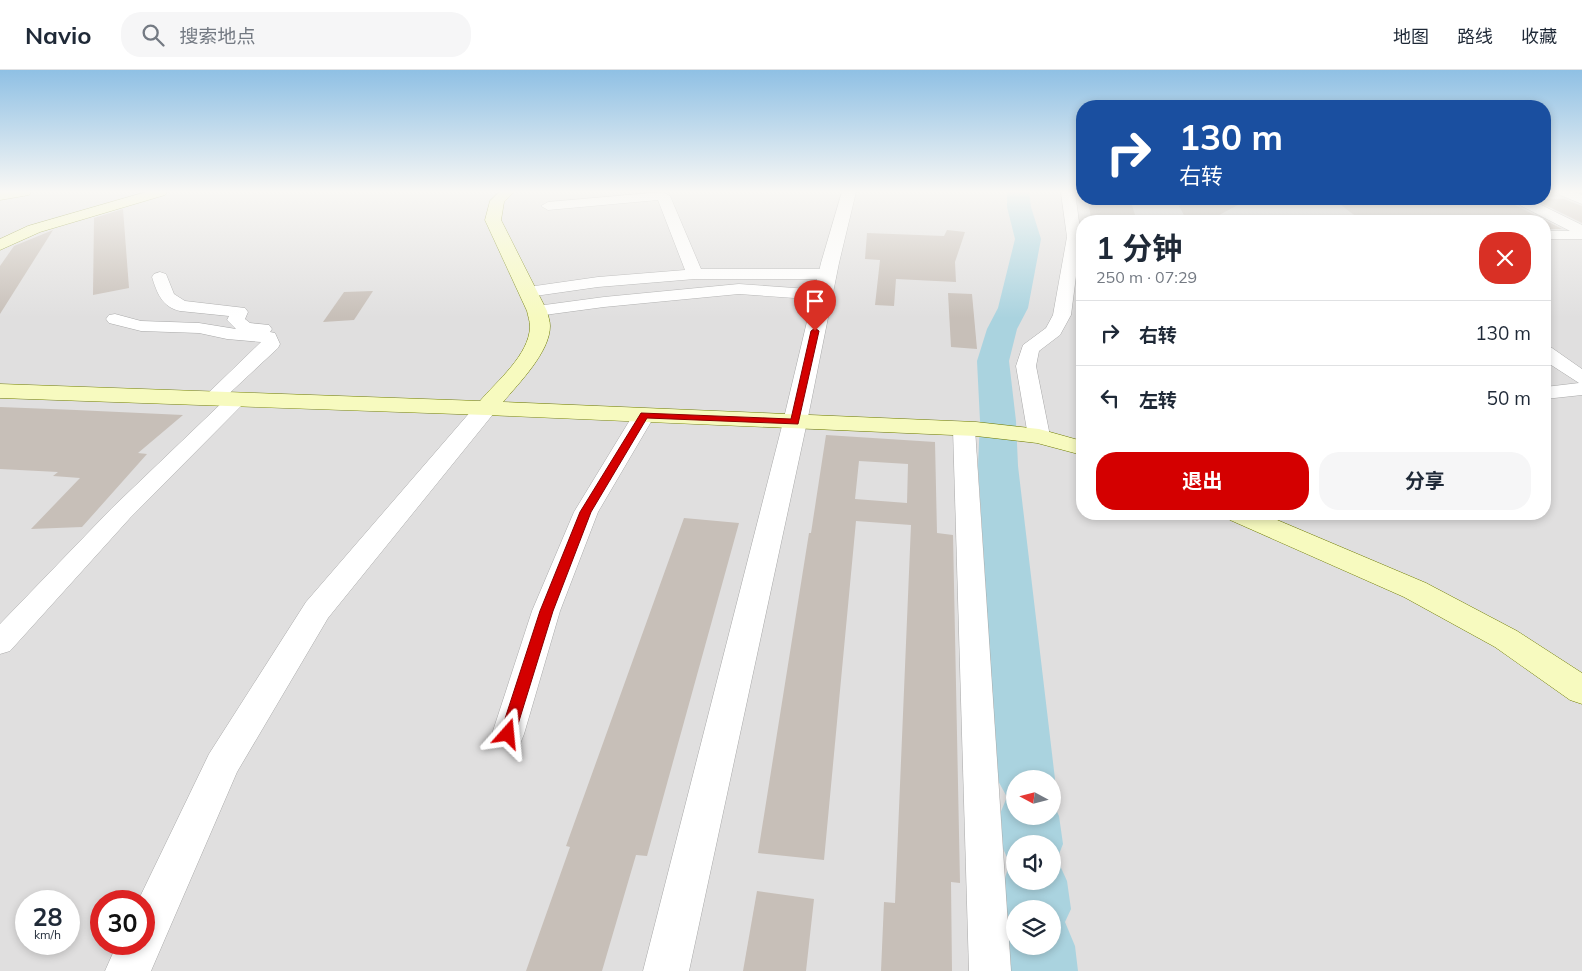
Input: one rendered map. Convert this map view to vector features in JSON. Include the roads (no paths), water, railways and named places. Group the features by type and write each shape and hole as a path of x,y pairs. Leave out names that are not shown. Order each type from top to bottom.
{"main road":[{"path":"0,245 23,234"},
{"path":"486,408 531,353 538,337 540,326 537,311 500,234"},
{"path":"0,391 486,408 970,429 1039,436 1076,446"},
{"path":"1254,520 1415,590 1506,639 1582,691"}],"street":[{"path":"679,234 695,274"},
{"path":"666,971 838,234"},
{"path":"1039,436 1026,366 1030,349 1054,331 1062,315 1074,234"},
{"path":"1551,235 1582,235"},
{"path":"528,292 598,282 695,274 825,284"},
{"path":"160,277 166,296 180,306 239,312 236,320 245,328 274,330 268,337"},
{"path":"537,311 604,302 739,289 825,284"},
{"path":"114,319 141,326 199,328 227,334 268,337"},
{"path":"0,643 224,399 271,344 268,337"},
{"path":"1551,356 1582,378"},
{"path":"1551,392 1582,389"},
{"path":"155,912 222,765 317,610 486,408"},
{"path":"508,734 546,611 586,512 644,415"},
{"path":"970,429 990,971"},
{"path":"128,971 135,955"}],"waterway":[{"path":"1025,770 998,466 998,421 993,361 1002,329 1013,308 1028,239 1027,234"},
{"path":"1030,825 1031,835"},
{"path":"1036,890 1037,900"},
{"path":"1042,955 1043,971"}]}
